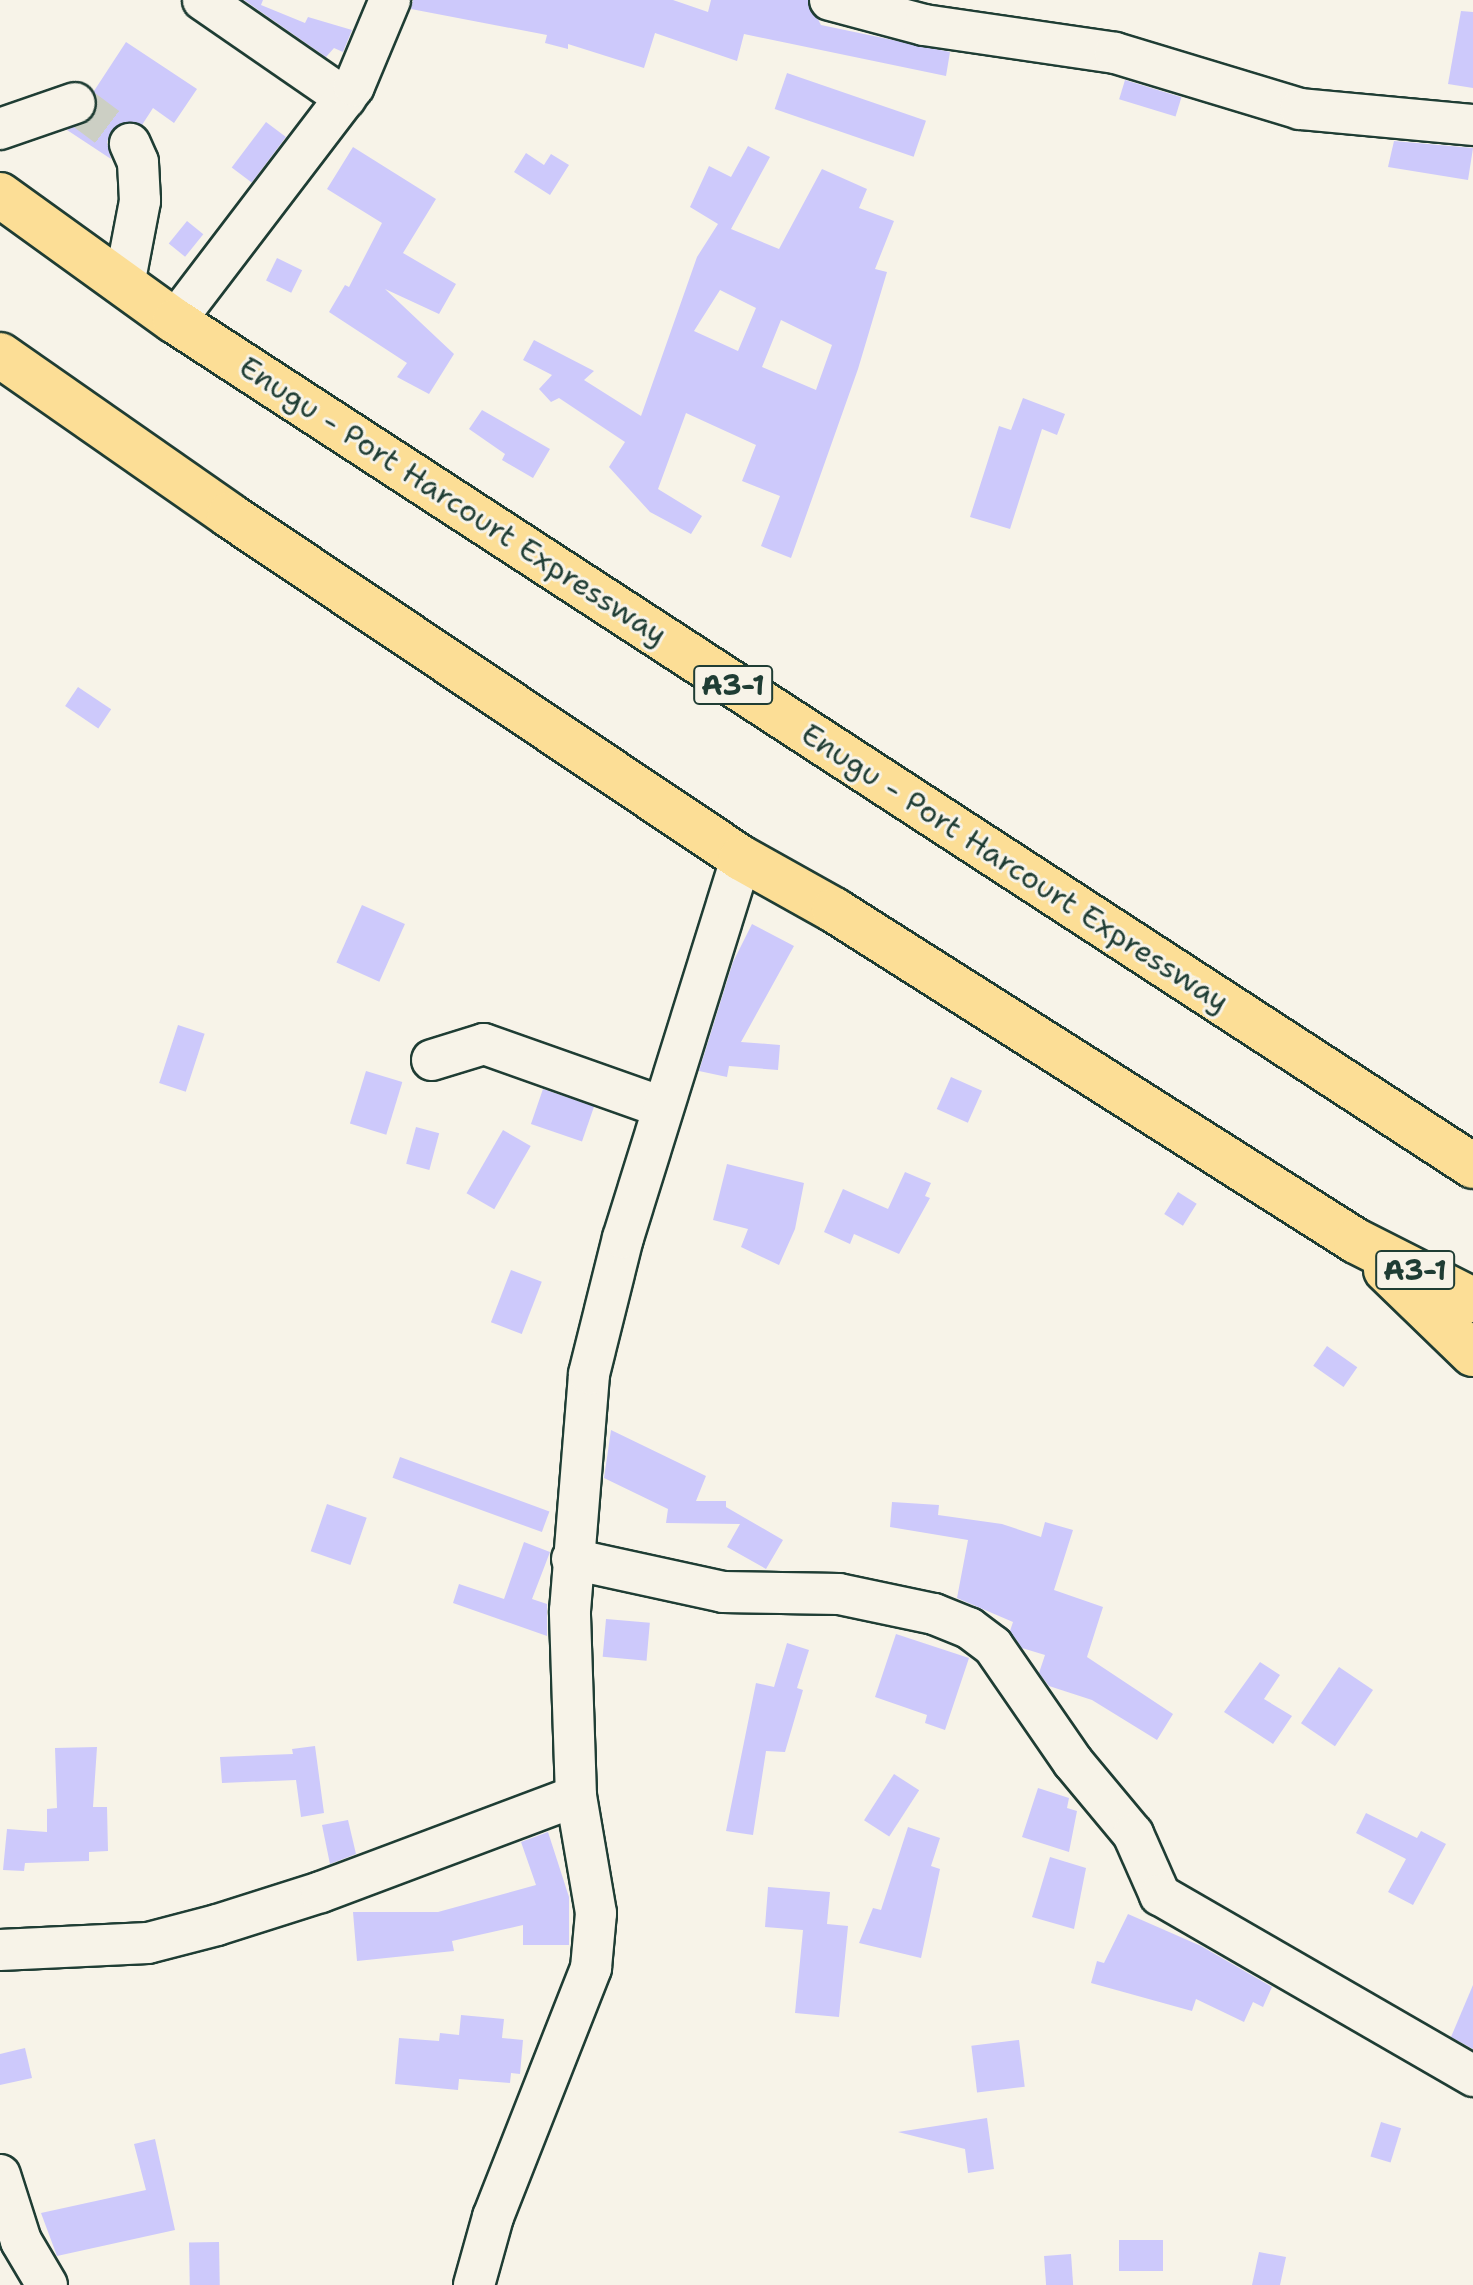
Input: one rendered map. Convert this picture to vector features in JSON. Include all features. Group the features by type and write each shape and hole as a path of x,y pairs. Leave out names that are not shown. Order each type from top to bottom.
{"highway":[{"name":"Enugu - Port Harcourt Expressway","path":"0,195 175,321 1473,1166"},
{"name":"A3-1","path":"0,355 229,515 741,858 834,910 1356,1241 1473,1300"},
{"path":"1356,1241 1473,1354"}],"street":[{"path":"203,0 345,98"},
{"path":"175,321 345,98 380,32 390,0"},
{"path":"830,0 924,25 1115,53 1300,109 1473,125"},
{"path":"0,129 75,103"},
{"path":"124,285 140,201 138,162 130,144"},
{"path":"474,2285 493,2217 591,1968 596,1913 576,1796 572,1559 583,1419 599,1324 662,1107 741,858"},
{"path":"432,1060 484,1044 662,1107"},
{"path":"572,1559 723,1592 839,1594 934,1614 969,1628 993,1646 1073,1762 1133,1834 1160,1895 1473,2076"},
{"path":"0,1950 148,1943 217,1925 321,1892 576,1796"},
{"path":"0,2175 21,2241 47,2285"}],"building":[{"path":"244,0 263,0 261,5 305,23 308,17 352,30 343,52 334,48 326,57"},
{"path":"413,0 673,0 708,12 711,0 808,0 821,25 950,52 946,76 744,34 737,61 655,33 644,68 568,44 568,49 545,43 547,35 411,9"},
{"path":"1461,11 1473,12 1473,88 1448,84"},
{"path":"126,42 197,89 174,123 153,108 142,125 121,123 112,130 107,142 111,159 67,130 93,117 98,107 94,91"},
{"path":"787,73 926,121 914,157 775,109"},
{"path":"1125,80 1181,97 1176,116 1119,99"},
{"path":"266,122 286,137 252,183 232,168"},
{"path":"1394,141 1473,148 1468,180 1388,167"},
{"path":"748,146 770,157 731,229 779,249 822,169 867,189 859,208 894,221 875,269 887,272 858,369 791,558 761,546 780,496 742,481 756,445 686,413 658,489 702,516 691,534 650,512 609,467 625,442 559,398 551,402 539,389 552,375 523,360 534,340 594,371 584,380 641,416 697,257 718,224 690,207 709,166 731,177","holes":["720,290 756,308 738,351 694,331","781,320 832,345 816,390 762,367"]},
{"path":"353,147 436,199 403,253 456,284 439,314 385,289 454,354 429,394 397,377 407,363 329,312 345,285 349,287 382,223 327,189"},
{"path":"526,153 544,165 551,154 569,165 550,195 514,172"},
{"path":"187,221 203,234 185,257 169,244"},
{"path":"277,258 302,270 291,293 266,280"},
{"path":"1023,398 1065,414 1057,435 1042,429 1010,529 970,517 999,426 1011,430"},
{"path":"482,410 550,449 533,478 502,460 505,454 469,429"},
{"path":"78,687 111,709 98,728 65,706"},
{"path":"362,905 405,924 379,982 336,963"},
{"path":"752,924 794,946 741,1042 780,1045 778,1070 729,1066 727,1077 699,1071 733,962"},
{"path":"178,1025 205,1034 186,1092 159,1083"},
{"path":"366,1071 402,1082 386,1135 350,1124"},
{"path":"951,1077 982,1091 968,1123 937,1109"},
{"path":"543,1089 594,1107 582,1142 531,1124"},
{"path":"416,1127 439,1133 429,1170 406,1164"},
{"path":"503,1130 531,1146 494,1209 466,1193"},
{"path":"727,1164 804,1183 795,1229 779,1265 741,1247 748,1229 713,1220"},
{"path":"905,1172 931,1183 925,1196 930,1198 899,1254 854,1234 850,1244 824,1232 843,1189 888,1209"},
{"path":"1178,1192 1197,1204 1183,1226 1164,1214"},
{"path":"511,1270 542,1282 522,1334 491,1322"},
{"path":"1327,1346 1357,1367 1344,1387 1313,1366"},
{"path":"611,1430 706,1476 696,1501 726,1501 726,1507 783,1540 766,1569 727,1547 740,1524 666,1523 668,1509 604,1478"},
{"path":"400,1457 549,1511 542,1532 392,1478"},
{"path":"892,1502 939,1505 938,1515 1002,1524 1041,1537 1045,1522 1073,1530 1054,1590 1103,1607 1087,1657 1173,1714 1157,1740 1092,1700 1049,1686 1039,1673 1045,1655 1022,1648 1010,1631 1013,1622 957,1598 968,1540 890,1527"},
{"path":"327,1504 367,1518 350,1565 311,1551"},
{"path":"524,1542 550,1552 532,1599 547,1604 547,1636 453,1603 459,1584 504,1599"},
{"path":"606,1619 650,1623 647,1661 603,1657"},
{"path":"896,1634 969,1658 945,1730 925,1723 927,1715 875,1697"},
{"path":"787,1643 809,1650 797,1688 803,1690 785,1752 766,1751 753,1835 726,1831 756,1683 774,1687"},
{"path":"1260,1662 1280,1675 1264,1699 1292,1716 1273,1744 1224,1712"},
{"path":"1339,1667 1373,1690 1335,1746 1301,1723"},
{"path":"315,1746 324,1813 301,1817 296,1780 222,1783 220,1757 293,1754 292,1749"},
{"path":"97,1747 93,1807 107,1807 108,1851 89,1852 89,1861 25,1863 24,1871 3,1870 7,1829 47,1832 47,1809 57,1808 55,1748"},
{"path":"894,1774 919,1790 889,1836 864,1820"},
{"path":"1038,1788 1069,1798 1067,1808 1077,1811 1069,1852 1022,1837"},
{"path":"1366,1813 1417,1838 1421,1831 1446,1844 1413,1905 1388,1892 1406,1859 1356,1833"},
{"path":"348,1820 356,1854 330,1864 322,1825"},
{"path":"908,1827 940,1838 931,1866 940,1869 921,1958 859,1943 873,1908 881,1910"},
{"path":"548,1832 569,1897 569,1945 523,1945 523,1925 452,1941 454,1951 357,1961 353,1912 438,1912 536,1885 521,1842"},
{"path":"1050,1857 1086,1868 1074,1929 1032,1917"},
{"path":"768,1887 830,1892 827,1924 848,1926 839,2017 795,2013 803,1930 765,1927"},
{"path":"1128,1914 1201,1946 1272,1987 1263,2007 1253,2002 1244,2022 1196,1999 1192,2011 1091,1983 1097,1961 1104,1963"},
{"path":"1473,1985 1473,2049 1451,2037"},
{"path":"461,2015 504,2019 502,2038 523,2040 520,2074 511,2073 510,2083 459,2079 458,2090 395,2084 399,2038 439,2041 440,2033 459,2035"},
{"path":"1019,2040 1025,2087 977,2092 971,2046"},
{"path":"25,2048 32,2078 0,2085 0,2054"},
{"path":"987,2118 994,2169 968,2173 965,2149 898,2132"},
{"path":"1381,2122 1401,2128 1391,2163 1370,2156"},
{"path":"155,2139 175,2230 57,2256 41,2213 146,2190 134,2144"},
{"path":"1119,2240 1163,2240 1163,2271 1119,2271"},
{"path":"219,2242 220,2285 190,2285 189,2243"},
{"path":"1259,2252 1286,2257 1280,2285 1252,2285"},
{"path":"1071,2254 1073,2285 1046,2285 1044,2256"}],"tunnel":[{"path":"75,103 130,144"}]}
